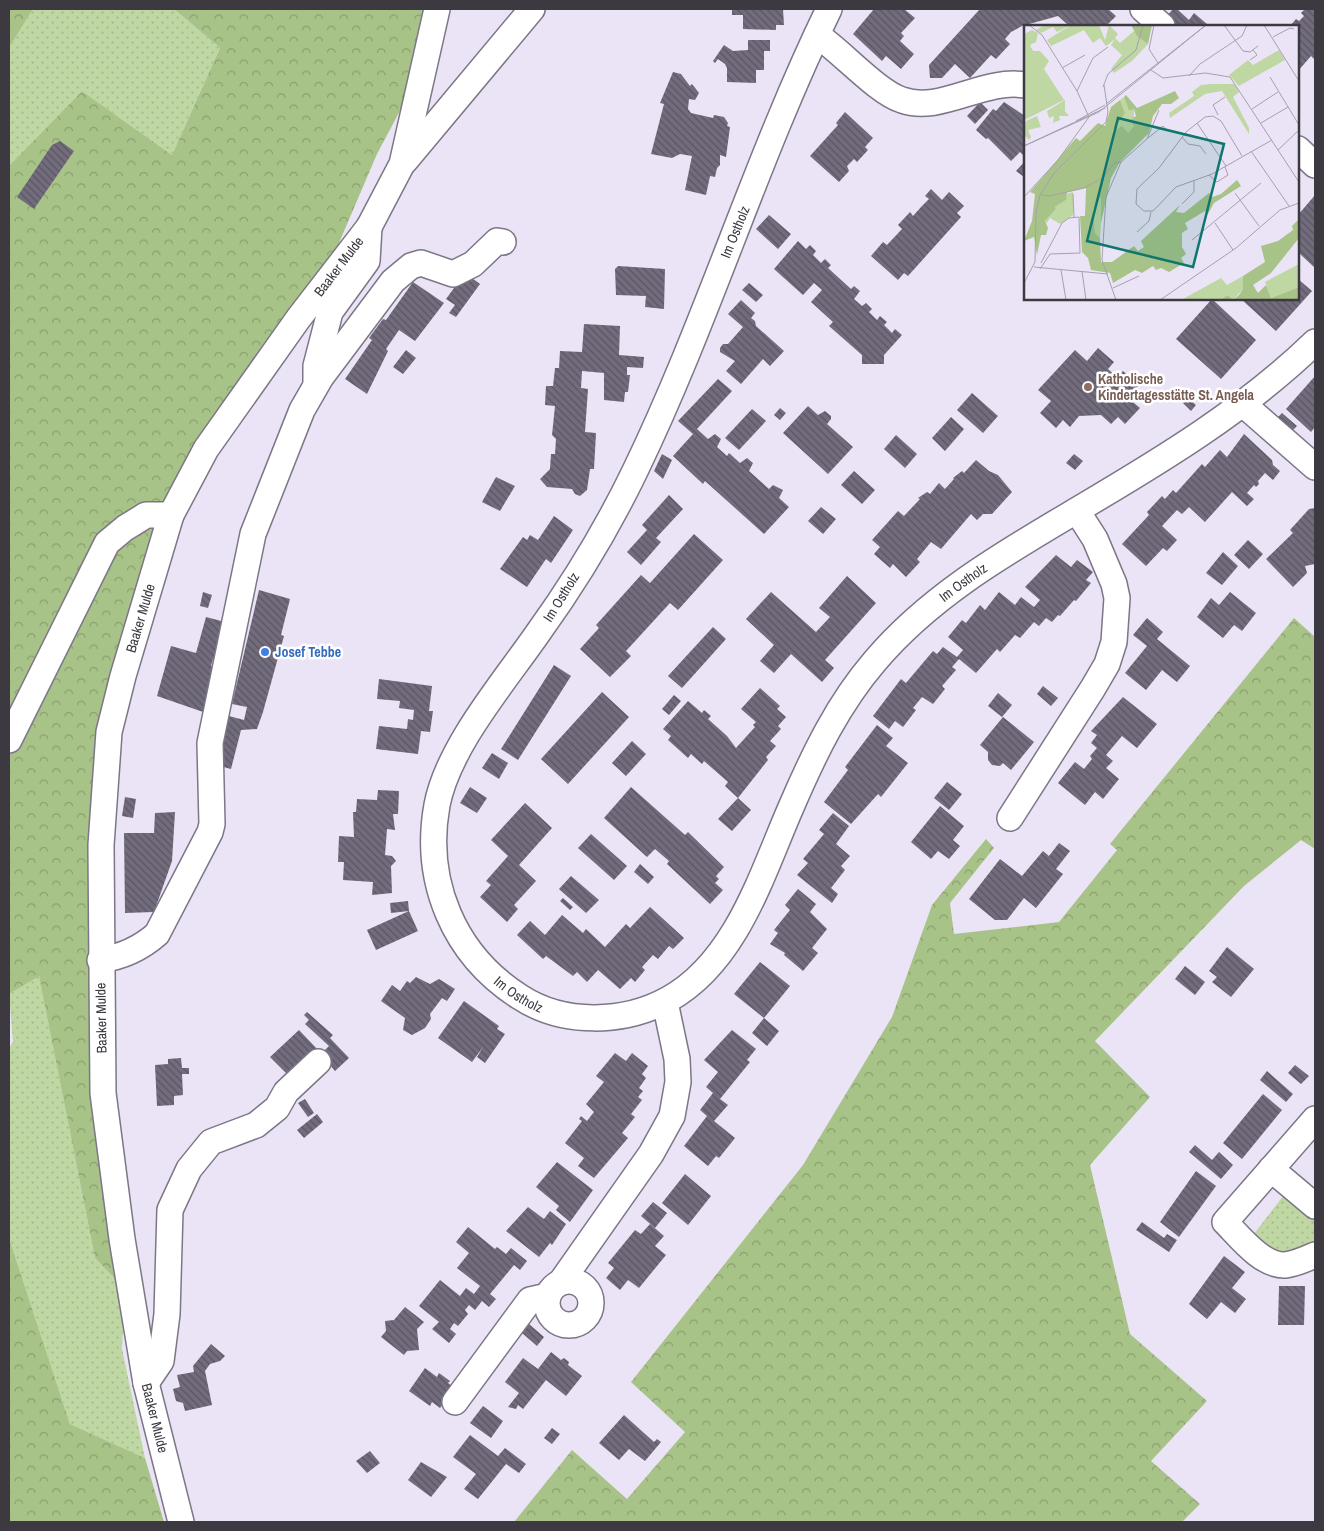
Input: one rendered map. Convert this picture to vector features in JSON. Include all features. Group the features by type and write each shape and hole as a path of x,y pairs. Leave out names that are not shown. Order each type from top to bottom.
{"street":[{"name":"Baaker Mulde","path":"402,164 437,9"},
{"name":"Baaker Mulde","path":"180,1522 146,1383 122,1239 103,1093 100,845 109,732 123,676 171,515 206,450 298,319 369,227 402,164 532,9"},
{"name":"Im Ostholz","path":"830,9 763,161 697,328 635,472 600,535 542,627 468,733 443,782 433,836 437,885 446,913 460,939 484,968 527,1002 564,1015 600,1018 614,1017 665,1002 690,986 705,972 728,941 765,870 827,729 870,667 908,625 958,585 995,559 1163,459 1243,404 1315,342"},
{"path":"1142,9 1161,25"},
{"path":"817,35 884,90 900,100 916,104 933,102 987,86 1009,83 1024,86"},
{"path":"1299,150 1315,165"},
{"path":"316,389 316,366 330,312 367,261 369,227"},
{"path":"100,960 120,958 148,942 157,934 210,832 212,824 210,743 253,534 291,433 321,377 393,281 411,266 425,263 442,272 453,274 473,264 497,241 503,242"},
{"path":"1243,404 1315,467"},
{"path":"1010,818 1093,688 1107,664 1113,648 1116,613 1114,584 1095,539 1077,511"},
{"path":"9,740 107,544 125,528 146,515 171,515"},
{"path":"455,1402 530,1300 555,1289 651,1154 672,1116 678,1082 677,1059 665,1002"},
{"path":"146,1383 161,1361 167,1314 170,1210 189,1170 211,1142 256,1125 277,1108 286,1092 318,1062"},
{"path":"1315,1119 1225,1222 1250,1248 1273,1263 1288,1264 1315,1256"},
{"path":"1270,1169 1315,1206"}],"green space":[{"path":"9,9 33,9 9,48"},
{"path":"33,9 174,9 220,48 172,155 82,91 9,166 9,48"},
{"path":"174,9 424,9 412,88 377,154 330,264 156,518 97,729 121,1285 95,1258 39,976 9,994 9,166 82,91 172,155 220,48"},
{"path":"1294,618 1315,637 1315,849 1301,840 1244,886 1095,1041 1150,1097 1090,1165 1130,1334 1207,1401 1151,1461 1200,1504 1182,1522 514,1522 572,1450 627,1499 685,1432 631,1382 803,1165 892,1017 932,905 986,839 994,848 950,903 954,934 1059,922 1117,850 1110,844"},
{"path":"39,975 95,1258 121,1285 124,1307 122,1349 145,1458 70,1424 9,1238 9,1048 13,1042 9,994"},
{"path":"1287,1191 1315,1212 1315,1250 1285,1257 1250,1239"},
{"path":"9,1238 70,1424 145,1458 164,1522 9,1522"}],"building":[{"path":"732,9 783,9 784,25 776,25 776,30 743,29 743,15 732,15"},
{"path":"874,9 904,9 915,18 901,33 904,36 900,41 914,54 901,69 886,56 882,61 853,34"},
{"path":"980,9 1108,9 1116,16 1107,25 1066,25 1058,16 1024,25 1011,32 1005,39 1010,44 996,59 991,55 970,78 955,64 942,78 930,78 929,65"},
{"path":"1173,9 1177,9 1189,20 1194,13 1207,24 1174,25 1165,18"},
{"path":"1305,9 1315,9 1315,60 1311,56 1299,70 1299,25 1291,25 1296,19 1299,21 1304,16 1301,13"},
{"path":"748,40 770,40 770,51 764,51 764,70 756,70 756,83 727,82 727,68 725,64 718,59 715,63 713,61 724,45 733,51 748,50"},
{"path":"673,72 681,74 690,86 692,84 699,93 695,100 689,99 688,109 691,113 713,118 714,115 724,117 728,123 727,126 730,127 726,157 720,155 720,165 717,168 715,177 710,176 706,195 685,190 692,156 680,154 672,158 651,154 664,104 660,103"},
{"path":"980,102 988,110 975,124 967,116"},
{"path":"1004,102 1024,115 1024,156 1020,152 1011,161 988,138 986,139 976,130 993,109 996,111"},
{"path":"845,112 873,138 865,147 868,150 857,162 854,159 847,166 849,171 839,182 810,156 838,125 836,123"},
{"path":"60,141 74,151 34,209 17,197 52,145"},
{"path":"1024,162 1024,177 1016,171"},
{"path":"931,189 942,200 949,192 964,206 957,213 961,217 908,276 904,273 898,280 871,256 883,242 887,245 902,229 898,225 910,212 913,216 929,199 925,196"},
{"path":"1315,195 1315,268 1299,253 1299,214"},
{"path":"769,215 791,234 778,249 756,229"},
{"path":"798,241 806,249 810,245 816,251 813,255 821,263 825,259 831,265 828,268 851,289 854,286 860,291 854,299 862,306 866,303 872,309 869,312 877,320 880,316 887,322 884,325 892,333 895,329 902,335 884,355 884,364 862,364 862,355 829,326 833,322 811,302 822,290 814,283 803,295 774,269"},
{"path":"618,266 665,269 664,309 645,307 646,296 616,295 615,269"},
{"path":"465,273 480,284 456,317 449,313 455,305 446,299"},
{"path":"1299,280 1312,291 1276,331 1242,300 1299,300"},
{"path":"413,282 444,303 415,341 399,330 386,349 388,351 367,394 345,379 372,340 369,338 383,319 386,320"},
{"path":"749,283 763,295 756,302 742,290"},
{"path":"741,300 755,313 751,318 755,321 756,326 784,351 770,366 763,359 741,384 726,371 735,361 720,352 720,348 723,344 728,344 743,327 728,314"},
{"path":"1213,300 1256,340 1221,379 1176,339"},
{"path":"584,324 620,326 619,355 644,357 643,368 627,367 627,375 630,375 628,392 625,392 624,402 604,400 604,373 582,371 581,388 588,389 585,432 596,433 594,469 590,469 587,490 580,496 575,494 572,489 547,487 540,479 550,469 551,454 555,454 556,439 552,435 555,406 545,405 546,386 553,386 555,368 559,368 560,351 582,352"},
{"name":"Katholische Kindertagesstätte St. Angela","path":"1098,348 1114,362 1108,369 1117,377 1123,371 1139,385 1127,397 1140,408 1125,424 1118,417 1111,424 1101,415 1079,416 1070,427 1063,420 1056,428 1040,413 1051,401 1038,390 1075,350 1087,361"},
{"path":"406,350 416,358 403,374 393,367"},
{"path":"1315,376 1315,427 1311,432 1286,409"},
{"path":"718,379 732,391 697,429 708,439 715,434 721,439 717,447 727,456 729,453 740,463 747,458 753,463 749,471 769,489 773,485 783,490 779,498 789,507 764,534 705,481 703,484 673,456 693,434 678,421"},
{"path":"972,393 998,416 983,433 957,410"},
{"path":"1188,398 1196,405 1191,411 1183,403"},
{"path":"808,406 818,415 825,411 831,416 827,424 853,447 828,474 783,433"},
{"path":"780,408 786,413 780,420 774,415"},
{"path":"752,409 766,421 739,450 725,438"},
{"path":"1282,413 1297,426 1290,433 1275,420"},
{"path":"951,417 964,429 945,451 932,438"},
{"path":"1244,434 1272,460 1273,465 1280,471 1273,480 1265,473 1258,481 1259,484 1256,487 1254,485 1247,493 1254,499 1247,506 1232,492 1205,522 1189,507 1182,514 1177,510 1162,526 1177,540 1167,551 1163,548 1146,566 1122,544 1149,515 1147,512 1162,496 1165,499 1173,490 1176,493 1202,464 1205,467 1220,450 1227,457"},
{"path":"896,435 917,454 905,468 884,449"},
{"path":"662,454 672,460 663,479 654,471"},
{"path":"1074,454 1083,461 1075,470 1066,463"},
{"path":"976,460 989,471 998,475 1012,492 992,514 983,514 977,520 971,514 941,549 931,542 917,559 920,562 906,577 893,564 890,568 874,554 880,547 872,540 898,511 904,516 920,499 918,498 927,492 930,494 939,483 945,489 953,478 962,471 964,473"},
{"path":"854,471 875,490 862,504 841,485"},
{"path":"496,477 515,486 500,511 482,502"},
{"path":"669,495 683,509 656,538 661,542 641,565 627,552 647,530 642,525"},
{"path":"821,507 836,519 823,534 808,521"},
{"path":"1315,508 1315,564 1305,566 1307,573 1293,587 1266,559 1293,533 1290,530 1309,509"},
{"path":"554,516 573,530 551,563 546,559 527,587 500,569 523,537 527,540 530,535 538,540"},
{"path":"694,534 723,560 678,610 670,603 626,651 631,656 610,677 580,649 599,628 596,625 641,575 650,583"},
{"path":"1248,540 1263,554 1249,569 1234,555"},
{"path":"1223,552 1238,566 1222,585 1206,573"},
{"path":"1056,555 1071,567 1077,560 1093,572 1086,580 1091,583 1060,616 1058,615 1052,622 1046,618 1039,626 1034,622 1020,638 1015,635 1000,652 997,649 976,673 959,659 952,667 956,670 942,686 945,689 933,704 922,697 913,708 916,710 903,727 895,721 889,729 873,716 901,679 906,683 933,651 937,654 943,647 957,657 963,650 948,637 962,620 966,623 980,605 985,610 999,592 1015,605 1021,597 1034,607 1040,600 1025,587"},
{"path":"847,576 876,603 825,660 834,668 822,682 791,654 774,673 760,661 774,645 746,619 771,592 816,632 830,617 819,608"},
{"path":"259,590 290,599 281,635 284,636 263,712 257,729 241,730 231,769 216,765 229,716 244,720 247,707 232,704"},
{"path":"203,592 212,595 208,608 200,606"},
{"path":"1230,592 1256,613 1242,631 1234,625 1223,638 1197,617 1211,598 1219,605"},
{"path":"206,617 225,622 216,660 213,659 211,666 215,667 206,713 157,696 171,646 196,653"},
{"path":"1147,618 1163,632 1157,639 1190,666 1177,682 1162,670 1146,690 1125,673 1147,646 1133,635"},
{"path":"713,627 726,639 682,688 668,676"},
{"path":"554,665 571,676 518,760 501,749"},
{"path":"379,679 432,686 429,711 433,711 430,732 421,731 418,754 376,749 379,726 407,729 408,719 413,720 414,710 399,708 400,701 377,699"},
{"path":"1043,686 1058,698 1051,706 1037,694"},
{"path":"760,688 780,706 777,709 786,717 778,726 781,729 770,741 776,746 766,757 768,760 738,798 725,786 728,782 704,761 702,764 691,754 688,758 668,740 671,736 663,729 688,701 702,713 704,710 711,716 708,719 727,736 736,748 755,727 753,725 756,722 741,709"},
{"path":"602,692 629,717 568,784 541,759"},
{"path":"998,693 1012,705 1002,717 988,706"},
{"path":"674,695 681,701 669,715 662,709"},
{"path":"1123,697 1157,724 1137,748 1122,736 1106,755 1113,761 1106,768 1119,779 1103,799 1095,792 1085,805 1058,783 1075,762 1084,769 1092,759 1090,756 1097,748 1091,743 1097,735 1091,731"},
{"path":"1003,717 1034,742 1011,770 1003,763 1000,766 992,765 988,760 988,752 980,745"},
{"path":"877,725 893,738 886,746 908,763 881,797 878,794 851,824 824,802 848,770 845,767"},
{"path":"632,741 646,754 626,776 612,763"},
{"path":"492,753 508,763 499,779 482,768"},
{"path":"947,782 962,794 949,810 934,798"},
{"path":"470,787 487,798 477,813 460,803"},
{"path":"631,787 685,835 688,832 724,867 716,876 719,879 715,883 723,890 710,904 667,864 669,861 655,849 647,857 604,818"},
{"path":"378,790 399,791 398,814 393,814 395,830 387,829 385,855 392,856 396,861 391,866 392,893 372,895 373,882 343,880 344,862 338,862 339,836 354,837 353,812 356,812 357,799 377,800"},
{"path":"125,797 136,799 133,818 122,816"},
{"path":"738,798 751,810 732,831 718,819"},
{"path":"525,803 552,828 519,865 536,881 514,905 518,909 507,922 480,897 491,885 486,881 508,856 491,840"},
{"path":"940,806 964,826 953,840 960,846 949,859 938,851 931,859 911,842"},
{"path":"175,812 172,861 154,912 125,913 124,833 154,833 155,813"},
{"path":"833,813 849,826 836,844 850,856 841,866 845,870 831,888 838,894 832,903 797,875 808,863 803,859 824,834 819,830"},
{"path":"591,834 627,866 614,880 578,848"},
{"path":"1059,843 1070,851 1056,869 1063,874 1036,908 1024,898 1007,920 995,920 969,899 1000,859 1022,876 1043,851 1049,856"},
{"path":"640,864 654,877 648,884 634,872"},
{"path":"571,876 599,900 586,913 559,889"},
{"path":"798,889 816,904 810,912 827,929 812,948 818,953 803,971 784,955 785,953 770,944 778,933 774,930 790,910 785,905"},
{"path":"563,898 573,907 570,910 560,901"},
{"path":"408,901 409,911 391,913 390,903"},
{"path":"650,907 684,938 673,949 669,946 658,959 653,955 642,967 645,970 635,982 631,978 620,989 598,970 587,982 577,972 573,976 546,956 543,959 517,935 530,921 545,935 562,915 583,933 586,929 605,947 626,924 630,928"},
{"path":"409,911 418,931 376,950 367,930"},
{"path":"1227,947 1254,969 1231,997 1212,982 1217,977 1209,971"},
{"path":"760,962 790,986 764,1018 734,994"},
{"path":"1185,966 1205,982 1195,995 1175,979"},
{"path":"416,977 430,984 439,979 455,989 447,1001 442,998 430,1014 431,1019 425,1028 412,1035 403,1030 405,1018 381,1001 392,985 400,991 407,981 410,983"},
{"path":"464,1001 499,1026 497,1029 505,1034 485,1063 477,1057 483,1047 472,1062 438,1038"},
{"path":"307,1012 333,1035 330,1038 349,1058 335,1071 321,1054 329,1046 305,1024 309,1020 304,1015"},
{"path":"764,1018 779,1031 767,1046 752,1033"},
{"path":"299,1030 319,1051 291,1078 270,1057"},
{"path":"732,1030 756,1049 747,1060 750,1062 720,1099 728,1105 714,1121 735,1138 719,1158 716,1156 708,1166 684,1146 707,1116 700,1110 713,1093 706,1087 718,1072 704,1060"},
{"path":"615,1053 626,1061 632,1053 648,1066 642,1074 646,1078 639,1088 643,1091 638,1097 642,1100 631,1114 635,1117 622,1133 628,1138 594,1178 578,1166 584,1158 565,1143 582,1121 579,1119 581,1116 587,1121 594,1112 586,1104 604,1082 596,1076"},
{"path":"181,1058 182,1068 189,1068 189,1074 182,1074 183,1095 174,1096 174,1105 157,1106 155,1065 168,1064 168,1059"},
{"path":"1295,1065 1309,1076 1301,1084 1288,1073"},
{"path":"1267,1071 1293,1094 1286,1102 1260,1080"},
{"path":"1263,1094 1282,1110 1242,1159 1223,1143"},
{"path":"305,1099 314,1113 308,1117 298,1103"},
{"path":"317,1114 323,1122 304,1138 297,1130"},
{"path":"1195,1145 1212,1160 1219,1152 1233,1165 1221,1179 1189,1152"},
{"path":"557,1162 593,1190 570,1222 556,1210 559,1206 536,1187"},
{"path":"1196,1171 1216,1186 1179,1237 1160,1222"},
{"path":"685,1174 711,1196 688,1225 662,1203"},
{"path":"653,1202 667,1213 655,1228 641,1216"},
{"path":"528,1207 544,1219 550,1211 566,1224 552,1245 550,1243 539,1257 506,1231"},
{"path":"1142,1222 1164,1238 1167,1234 1177,1240 1169,1252 1136,1230"},
{"path":"650,1224 664,1236 655,1246 666,1255 639,1288 628,1280 620,1290 606,1278 614,1268 608,1263 635,1230 641,1234"},
{"path":"468,1227 495,1249 497,1247 506,1254 511,1248 527,1261 520,1270 514,1265 490,1294 496,1299 489,1307 482,1301 475,1310 469,1305 465,1310 468,1314 458,1326 454,1323 450,1329 456,1334 449,1343 432,1329 439,1322 419,1306 440,1280 460,1296 466,1288 474,1294 480,1286 457,1268 469,1253 456,1242"},
{"path":"1224,1256 1245,1272 1232,1288 1246,1299 1235,1313 1221,1302 1207,1319 1189,1304"},
{"path":"1279,1286 1305,1286 1304,1325 1278,1325"},
{"path":"405,1307 424,1322 417,1329 419,1350 407,1351 404,1355 381,1337 386,1331 385,1321 394,1320"},
{"path":"529,1324 544,1337 537,1346 522,1333"},
{"path":"211,1344 225,1356 220,1361 210,1364 205,1371 212,1405 185,1411 183,1403 176,1401 173,1389 180,1387 177,1375 194,1372 193,1366"},
{"path":"551,1352 561,1360 564,1358 569,1362 568,1365 582,1376 566,1396 546,1380 523,1409 518,1405 516,1409 508,1407 519,1393 505,1382 523,1358 538,1369"},
{"path":"425,1368 437,1377 439,1373 450,1381 448,1383 455,1388 440,1408 432,1402 430,1406 409,1391"},
{"path":"483,1406 503,1421 491,1438 470,1423"},
{"path":"624,1415 654,1442 657,1439 661,1442 645,1461 629,1449 619,1460 599,1443"},
{"path":"552,1428 560,1434 552,1444 544,1438"},
{"path":"470,1435 498,1456 505,1448 526,1464 519,1473 506,1464 478,1499 464,1489 476,1474 453,1457"},
{"path":"370,1451 380,1463 367,1473 356,1461"},
{"path":"421,1462 447,1477 431,1497 408,1480"}],"place":[{"name":"Katholische Kindertagesstätte St. Angela","path":"1088,387"},
{"name":"Josef Tebbe","path":"265,652"}]}
